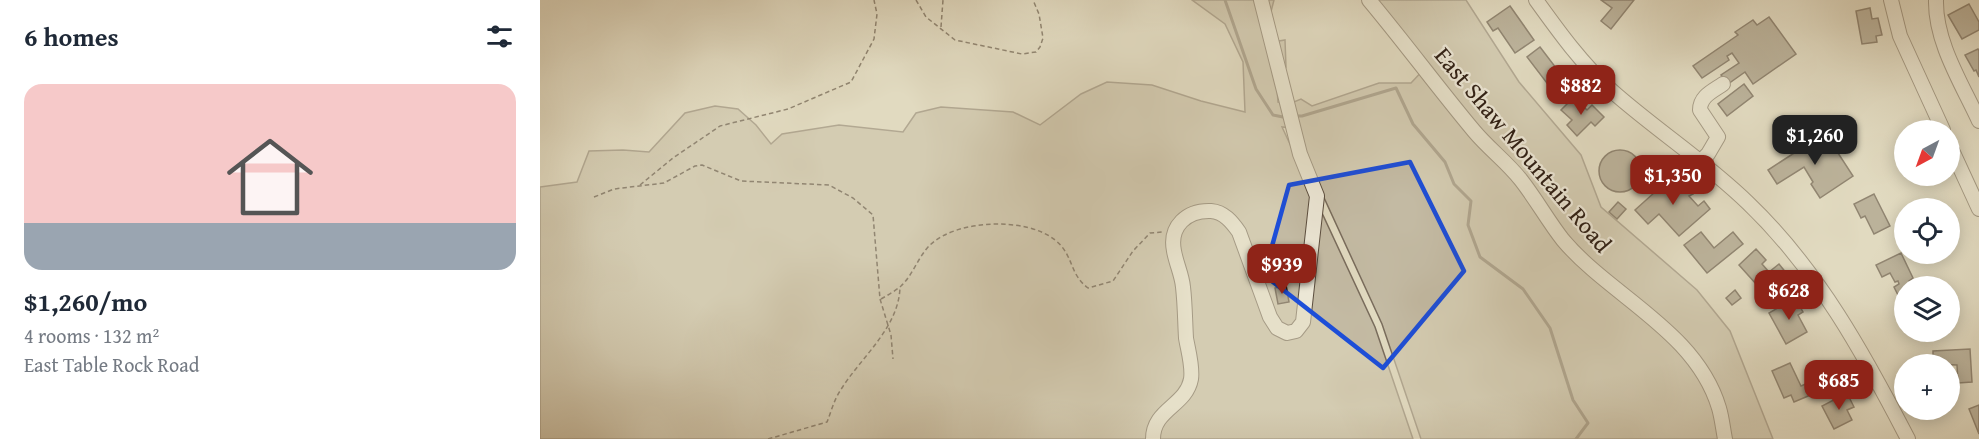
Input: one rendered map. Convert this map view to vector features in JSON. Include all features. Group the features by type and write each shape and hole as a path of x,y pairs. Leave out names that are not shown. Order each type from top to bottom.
{"street":[{"path":"1153,439 1153,429 1159,418 1187,391 1191,377 1183,285 1173,249 1180,222 1189,214 1218,211 1231,221 1239,232 1270,318 1277,328 1287,333 1296,331 1303,322 1317,196 1300,154 1261,0"},
{"name":"East Shaw Mountain Road","path":"1369,0 1476,134 1522,182 1542,213 1565,242 1594,270 1670,334 1691,357 1706,380 1719,407 1725,439"},
{"path":"1536,0 1563,39 1611,90 1701,161 1749,203 1796,255 1839,313 1908,439"},
{"path":"1891,0 1900,36 1938,120"},
{"path":"1936,0 1936,12 1945,48 1979,122"},
{"path":"1701,161 1708,154 1718,136 1700,110 1700,105 1706,96 1723,84"},
{"path":"1960,168 1979,209"}],"path":[{"path":"640,186 673,158 720,126 788,109 851,81 874,39 877,14 874,0"},
{"path":"916,0 926,17 955,40 1022,54 1036,52 1043,38 1039,14 1033,0"},
{"path":"941,28 942,0"},
{"path":"594,196 614,189 664,183 695,166 702,165 741,181 829,185 853,198 873,214 880,299 889,325 893,359"},
{"path":"880,299 900,286 931,244 964,226 986,224 1016,226 1044,232 1058,242 1068,255 1078,281 1088,288 1113,281 1133,251 1150,233 1176,231"},
{"path":"768,439 827,422 839,392 889,325 900,296 900,286"}],"highlighted area":[{"path":"1410,162 1464,271 1383,368 1264,275 1289,185"}],"shaded area":[{"path":"1192,0 1254,0 1256,6 1268,0 1274,0 1265,35 1267,43 1285,40 1286,67 1277,88 1278,102 1289,104 1301,99 1312,106 1379,83 1411,83 1427,66 1375,0 1466,0 1519,82 1581,155 1601,207 1697,290 1730,331 1773,439 1421,439 1382,324 1292,128 1282,127 1375,327 1413,439 540,439 540,187 577,182 589,151 649,152 685,113 715,106 738,109 756,125 771,144 782,134 839,125 903,132 916,113 941,107 1013,112 1040,125 1081,94 1107,82 1152,85 1245,112 1243,62 1225,24"}],"building":[{"path":"1601,0 1634,0 1611,29 1601,21 1612,8"},
{"path":"1969,4 1979,22 1979,30 1962,39 1948,15"},
{"path":"1510,6 1534,40 1515,53 1498,28 1493,31 1487,22"},
{"path":"1870,8 1872,19 1878,18 1882,35 1876,36 1877,42 1862,44 1856,11"},
{"path":"1769,17 1796,54 1753,84 1745,72 1728,84 1721,75 1739,63 1732,53 1727,56 1729,60 1702,78 1693,66 1738,35 1735,32 1753,20 1757,25"},
{"path":"1540,47 1566,81 1553,91 1527,57"},
{"path":"1978,49 1979,51 1979,77 1965,55"},
{"path":"1744,84 1753,96 1727,116 1718,104"},
{"path":"1574,97 1587,110 1592,105 1604,117 1595,126 1591,122 1577,136 1567,125 1572,120 1561,110"},
{"path":"1825,133 1853,176 1820,198 1804,167 1777,184 1768,170"},
{"path":"1620,150 1635,156 1641,171 1635,186 1620,192 1605,186 1599,171 1605,156"},
{"path":"1675,174 1693,194 1689,196 1698,206 1704,201 1710,209 1679,236 1659,214 1648,224 1635,210"},
{"path":"1874,194 1890,226 1874,234 1865,216 1861,218 1854,204"},
{"path":"1618,202 1626,209 1617,219 1609,212"},
{"path":"1701,232 1714,248 1733,232 1743,244 1707,273 1684,245"},
{"path":"1756,249 1766,260 1762,264 1769,272 1779,264 1787,274 1765,294 1739,265"},
{"path":"1894,256 1894,264 1906,264 1912,276 1894,276 1894,280 1890,273 1882,277 1876,265"},
{"path":"1286,285 1289,302 1278,304 1275,288"},
{"path":"1735,290 1741,298 1732,305 1726,298"},
{"path":"1795,298 1803,312 1798,315 1807,332 1786,344 1769,313"},
{"path":"1970,349 1972,382 1960,383 1960,354 1933,354 1933,351"},
{"path":"1790,363 1801,386 1815,380 1820,391 1794,402 1791,395 1784,398 1772,371"},
{"path":"1847,393 1854,407 1847,410 1852,420 1834,429 1822,406"},
{"path":"1979,405 1979,434 1969,409"}],"waterway":[{"path":"1225,0 1256,89 1273,115 1283,117"},
{"path":"1295,116 1302,116 1396,88 1413,124 1445,162 1454,184 1471,201 1468,225 1480,257 1523,289 1550,328 1573,400 1588,423 1576,439"}]}
